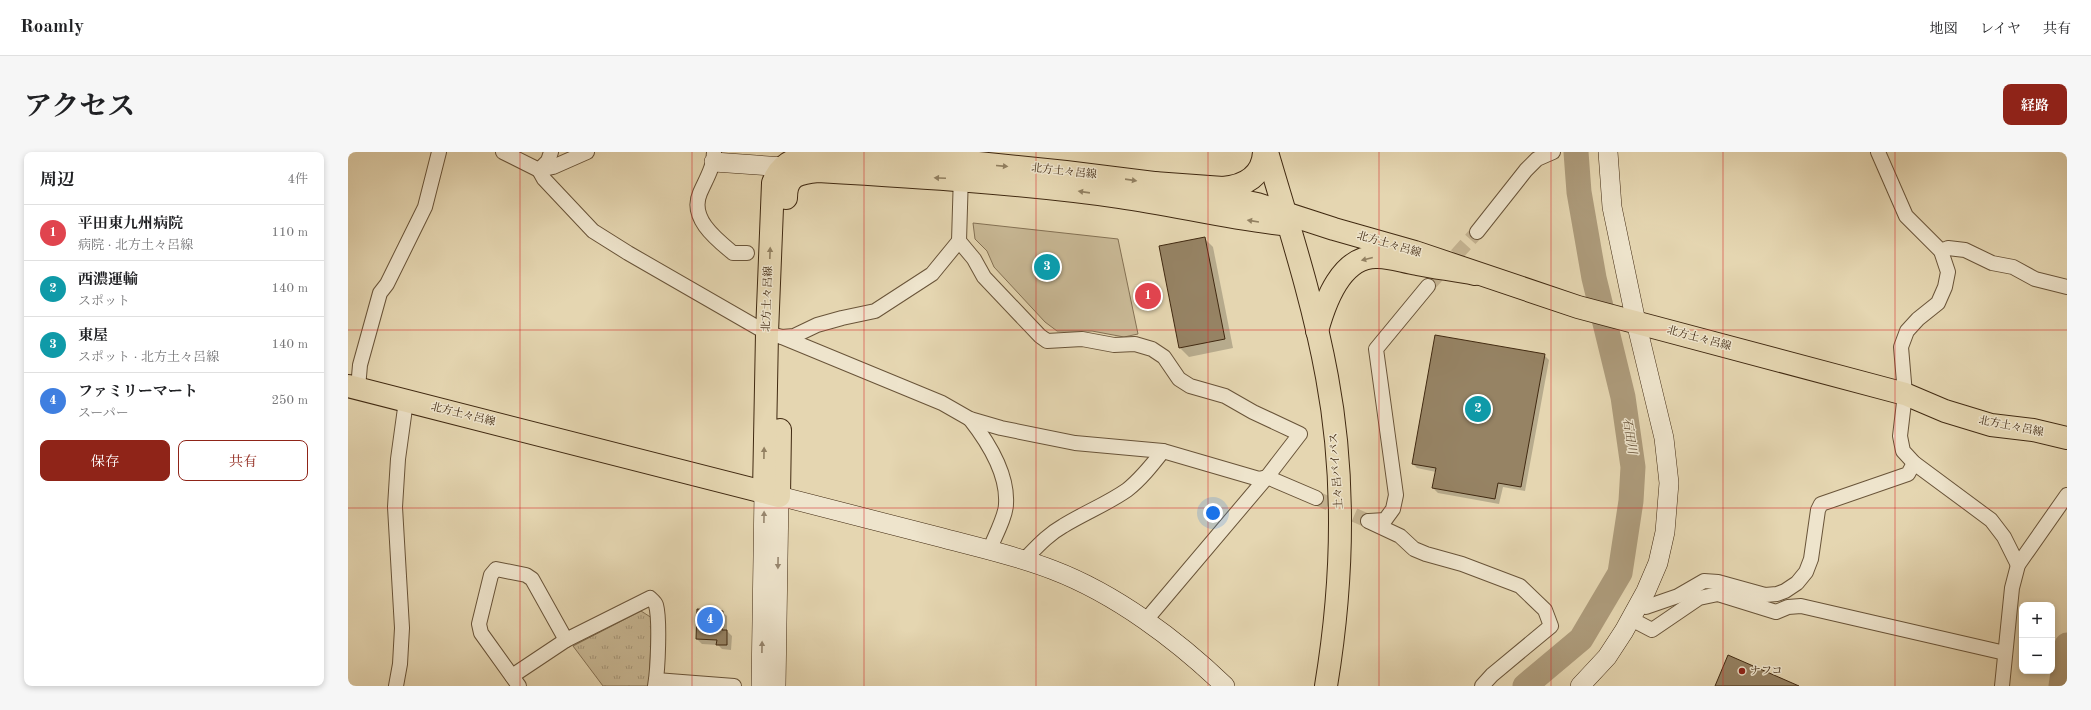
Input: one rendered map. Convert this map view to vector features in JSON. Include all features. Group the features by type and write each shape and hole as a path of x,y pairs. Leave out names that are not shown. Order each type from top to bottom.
{"main road":[{"path":"1154,183 1224,188 1235,187 1251,180 1258,172 1262,164 1264,152"},
{"name":"土々呂バイパス","path":"1268,152 1292,220"},
{"name":"土々呂バイパス","path":"1283,152 1292,220 1318,331 1327,377 1334,426 1341,531 1339,583 1326,686"},
{"name":"北方土々呂線","path":"353,387 771,494 774,335 773,184 775,176 794,158 811,156 960,170 1066,172 1154,183 1257,204 1292,220 1334,229 1414,252 1475,274 1578,307 1905,394 1945,411 1991,425 2033,430 2067,438"},
{"name":"北方土々呂線","path":"960,170 1063,189 1152,201 1253,221 1292,220"},
{"path":"1318,331 1326,305 1339,280 1348,268 1367,258 1389,258 1475,274"}],"street":[{"path":"353,387 380,293 387,284 425,208 439,152"},
{"path":"503,152 539,170 544,179 593,231 628,254 774,335 942,403 970,419 1001,428 1075,443 1163,451 1259,479 1267,478 1316,498"},
{"path":"539,170 548,161 551,152"},
{"path":"539,170 553,168 587,152"},
{"path":"1477,232 1526,170 1537,159 1552,152"},
{"path":"1580,686 1607,657 1635,611 1658,563 1665,532 1669,483 1664,438 1632,321 1612,207 1608,152"},
{"path":"1878,152 1906,216 1941,251 1948,272 1945,286 1938,303 1907,331 1901,348 1905,394 1900,436 1903,451 1914,463 1991,520 2004,537 2018,565"},
{"path":"747,253 733,253 712,235 698,214 699,195 714,157 785,166"},
{"path":"774,335 794,336 817,325 875,311 932,274 959,240 960,170"},
{"path":"959,240 974,259 984,277 1040,336 1047,341 1082,339 1114,345 1135,344 1152,349 1164,357 1179,379 1190,386 1225,396 1253,412 1300,434 1267,478 1146,620"},
{"path":"1941,251 1948,248 1965,250 1992,263 2013,267 2035,279 2067,287"},
{"path":"1428,286 1376,349 1396,495 1393,509 1385,520 1368,521 1400,536 1414,549 1462,564 1520,586 1545,610 1551,626 1492,675 1482,686"},
{"path":"396,686 400,664 402,628 395,507 398,459 406,400"},
{"path":"970,419 994,454 1006,491 1006,505 990,551"},
{"path":"1023,561 1044,540 1062,526 1110,502 1128,489 1148,471 1163,451"},
{"path":"1635,611 1646,606 1664,602 1704,581 1718,582 1765,595 1777,594 1785,591 1797,583 1806,572 1810,559 1818,510 1821,504 1908,474 1914,463"},
{"path":"771,494 990,551 1054,570 1100,593 1146,620 1197,659 1225,686"},
{"path":"761,686 771,494"},
{"path":"771,494 776,686"},
{"path":"2002,686 2012,588 2018,565 2067,495"},
{"path":"566,640 532,578 526,575 496,569 491,575 479,624 481,633 515,681 566,640 650,598 656,604 658,650 656,683 734,686"},
{"path":"1635,611 1652,630 1699,598 1718,594 1776,612 1788,607 1801,606 2005,653"}],"green space":[{"path":"973,223 1118,239 1138,334 1124,337 1092,331 1057,331 1045,322 994,267 987,251 975,239"},
{"path":"641,611 652,618 649,686 603,686 573,646"}],"building":[{"path":"1205,237 1225,339 1179,348 1159,246"},
{"path":"1045,263 1051,265 1049,271 1043,269"},
{"path":"1435,335 1545,354 1521,487 1498,483 1495,499 1432,488 1436,468 1412,464"},
{"path":"697,609 723,611 722,630 727,630 727,645 716,645 717,640 696,639"},
{"name":"ナフコ","path":"1728,655 1799,686 1715,686"}],"waterway":[{"name":"石田川","path":"1525,686 1581,639 1620,573 1631,501 1633,467 1623,397 1594,278 1579,192 1576,152"},
{"path":"2061,686 2067,645"}],"tunnel":[{"path":"1428,286 1477,232"},
{"path":"1316,498 1368,521"}],"place":[{"name":"東屋","path":"1047,267"},
{"name":"平田東九州病院","path":"1148,296"},
{"name":"西濃運輸","path":"1478,409"},
{"name":"ファミリーマート","path":"710,620"},
{"name":"ナフコ","path":"1742,671"}]}
